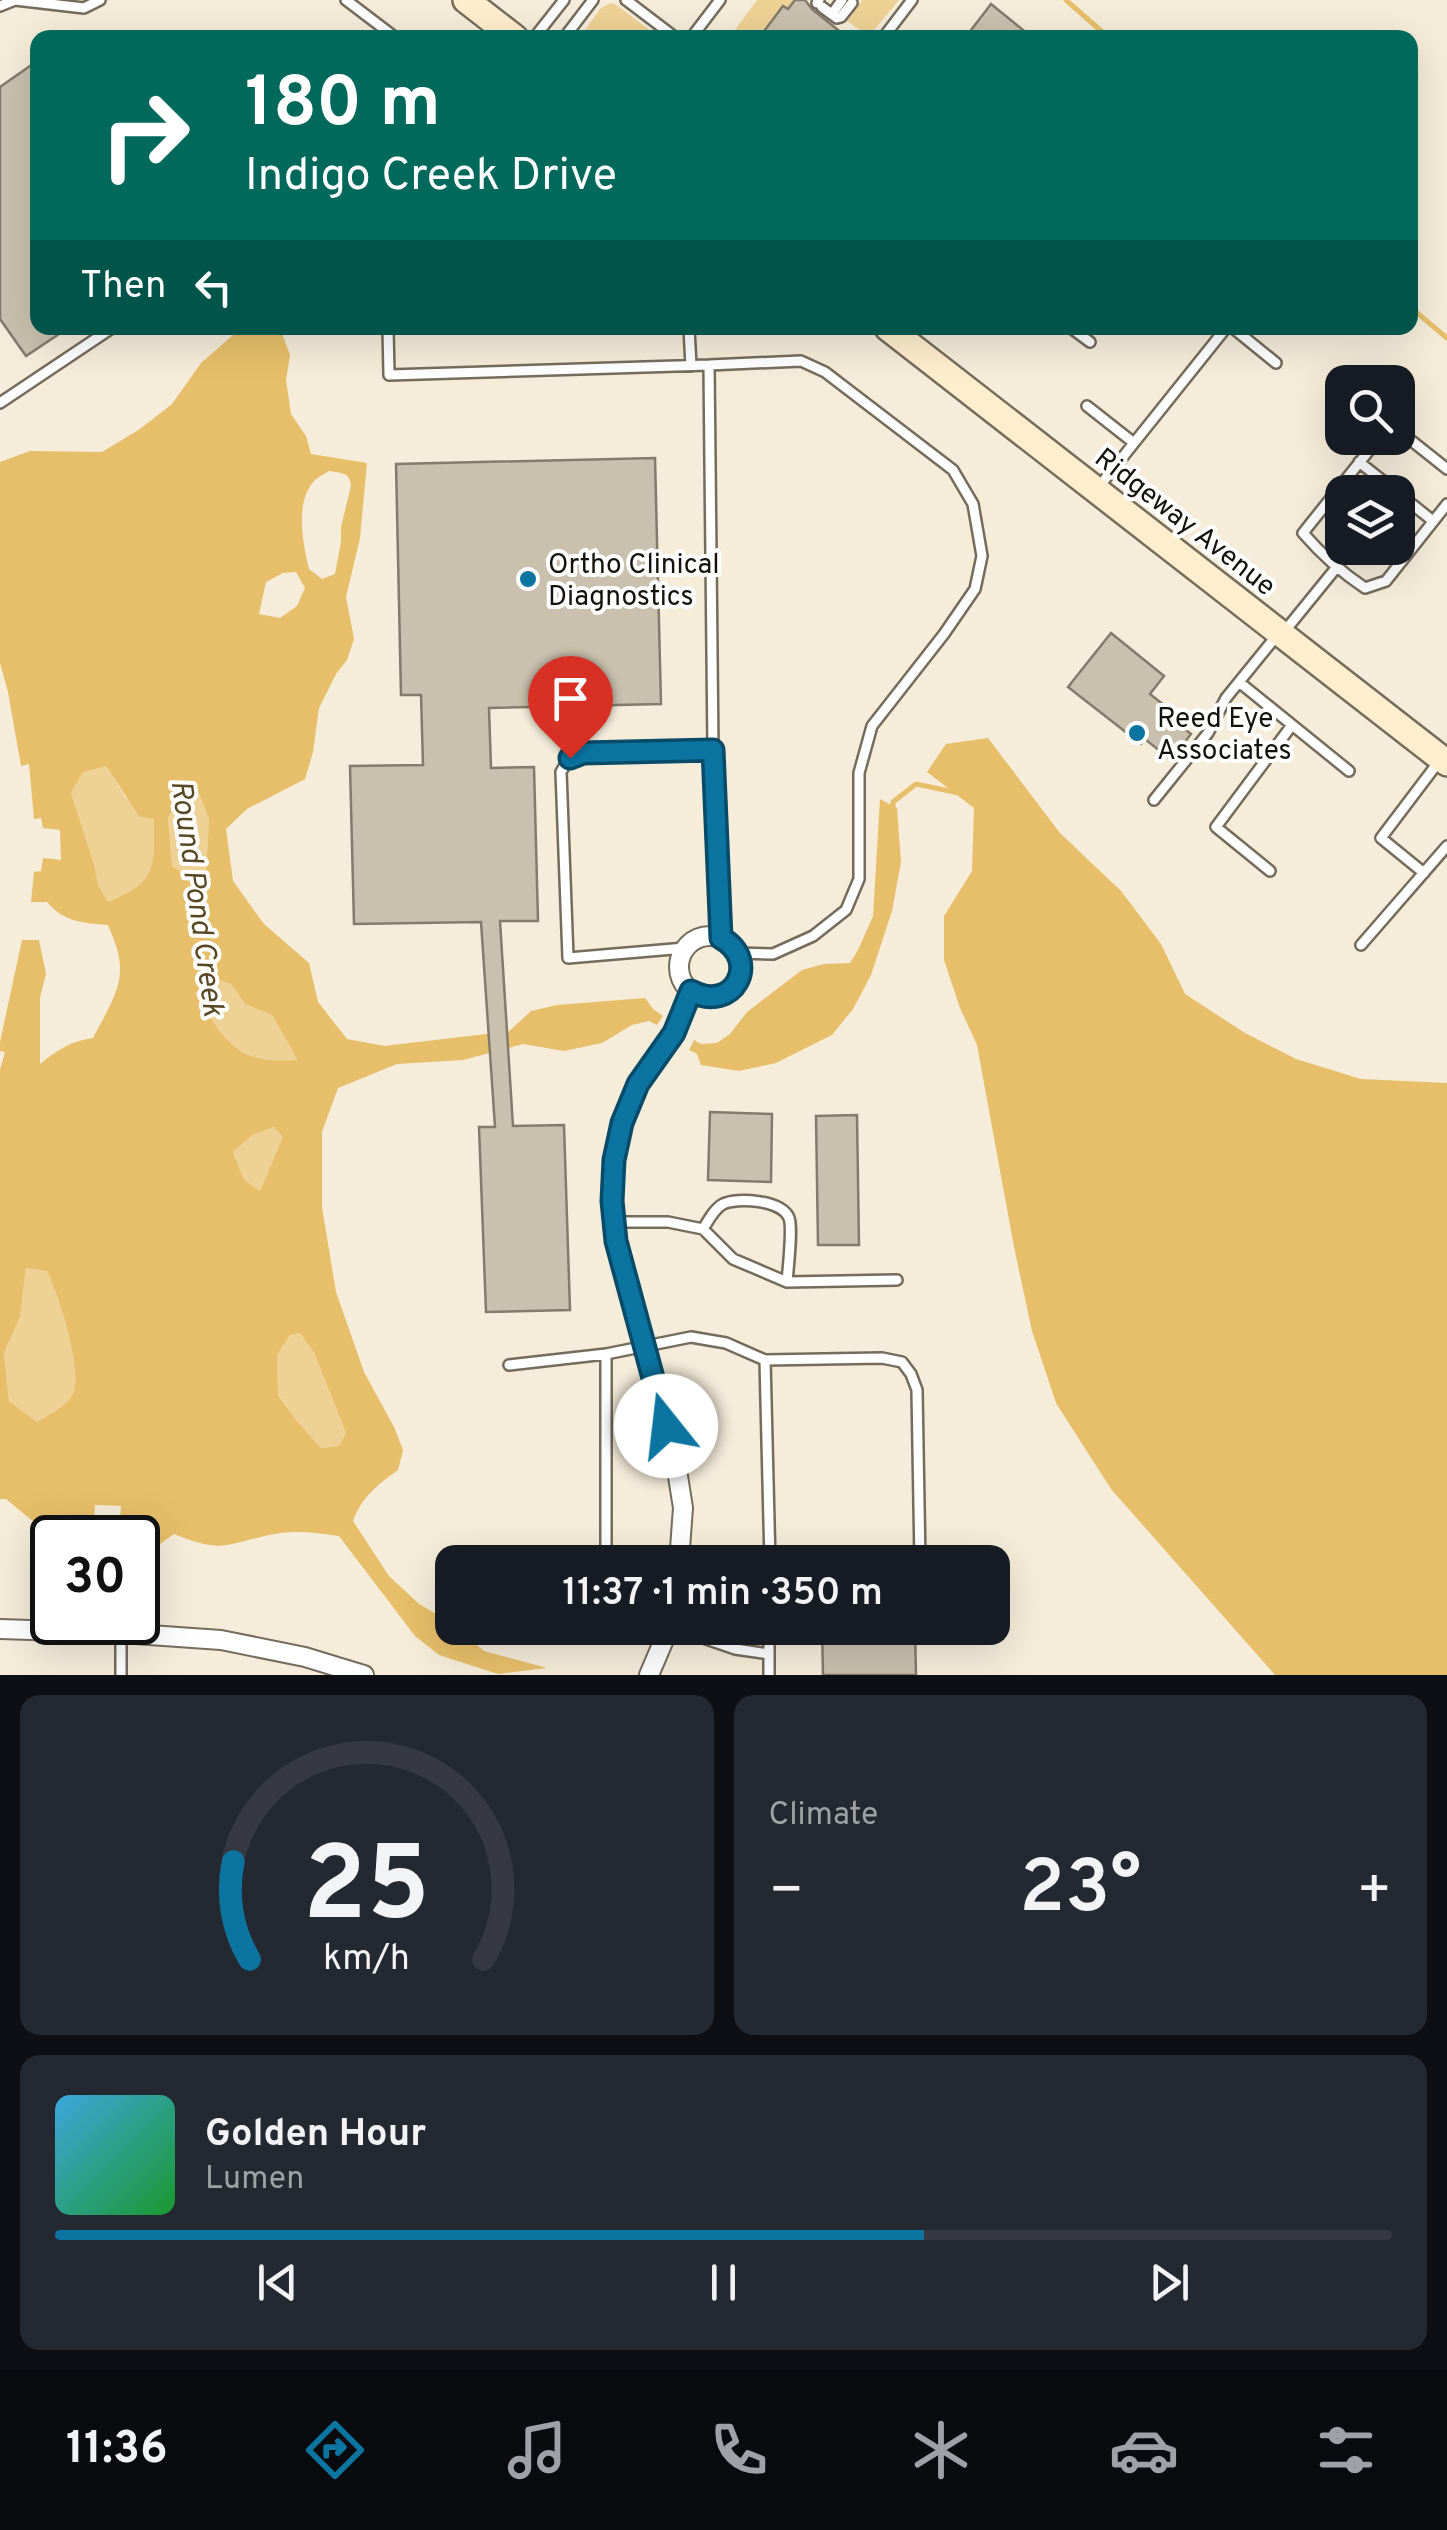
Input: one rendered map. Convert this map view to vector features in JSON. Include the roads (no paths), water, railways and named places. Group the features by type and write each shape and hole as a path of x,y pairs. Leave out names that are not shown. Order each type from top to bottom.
{"main road":[{"path":"466,0 505,30"},
{"name":"Ridgeway Avenue","path":"897,335 1444,761"}],"street":[{"path":"700,937 721,938 731,943 738,954 740,974 722,996 700,996 682,979 679,969 685,948 700,937"},
{"path":"680,1545 683,1508 677,1470 616,1241 612,1201 614,1160 622,1123 638,1084 674,1033 691,991"},
{"path":"0,1629 30,1630"},
{"path":"160,1636 221,1640 305,1657 364,1675"},
{"path":"649,1675 659,1645"}],"lane":[{"path":"0,6 14,0 84,8 100,0"},
{"path":"346,0 385,30"},
{"path":"540,30 564,0"},
{"path":"570,30 593,0"},
{"path":"626,0 665,30"},
{"path":"697,30 720,0"},
{"path":"889,30 912,0"},
{"path":"822,4 848,2"},
{"path":"0,401 101,335"},
{"path":"388,335 388,374 801,361 826,372 952,470 973,504 982,556 976,589 872,726 858,773 859,880 846,910 813,936 773,954 738,954"},
{"path":"689,335 691,366"},
{"path":"1080,335 1090,342"},
{"path":"1097,490 1224,335"},
{"path":"1239,335 1276,363"},
{"path":"708,365 713,750 721,938"},
{"path":"1087,406 1134,443"},
{"path":"1415,444 1447,469"},
{"path":"1349,475 1365,455"},
{"path":"1359,462 1375,475"},
{"path":"1415,545 1447,504"},
{"path":"1325,507 1304,534 1325,556"},
{"path":"1415,507 1433,521"},
{"path":"1333,565 1365,588 1386,581 1399,565"},
{"path":"1154,800 1208,732 1226,698 1336,568"},
{"path":"1239,682 1349,771"},
{"path":"1270,871 1216,827 1292,725"},
{"path":"685,948 568,958 561,772 570,758 583,753 713,750"},
{"path":"1424,872 1381,838 1444,761"},
{"path":"1361,945 1447,846"},
{"path":"703,1229 725,1203 769,1202 782,1208 790,1219 787,1282"},
{"path":"614,1222 668,1222 703,1229 733,1259 787,1282 897,1280"},
{"path":"509,1365 606,1354 691,1337 726,1342 765,1360 882,1358 902,1362 916,1390 920,1545"},
{"path":"606,1354 606,1545"},
{"path":"765,1360 770,1545"},
{"path":"121,1645 121,1675"},
{"path":"724,1645 768,1654"},
{"path":"768,1645 769,1675"}],"water":[{"path":"233,335 283,335 290,355 286,380 291,414 306,436 311,454 367,463 360,538 346,597 354,639 347,660 319,708 305,779 247,809 226,829 233,881 264,924 309,963 318,1002 347,1039 396,1048 503,1037 531,1011 557,1005 645,998 663,1016 657,1025 649,1021 632,1025 602,1043 564,1051 523,1044 463,1060 397,1064 338,1088 322,1132 322,1207 336,1292 364,1372 403,1450 398,1470 371,1492 353,1521 389,1576 435,1613 435,1645 477,1645 484,1651 547,1668 498,1674 439,1655 415,1636 339,1536 283,1533 216,1546 174,1534 160,1544 160,1515 120,1515 121,1506 95,1505 94,1515 30,1515 30,1519 6,1499 0,1499 0,1070 5,1052 0,1051 0,1042 22,940 39,940 46,974 40,997 40,1064 65,1047 93,1038 114,997 120,966 108,925 75,920 60,914 47,902 31,902 34,872 41,871 43,858 61,860 60,830 43,828 41,818 34,819 29,764 21,766 0,663 0,462 30,451 102,452 172,404 201,363","holes":["329,471 344,474 351,486 335,574 322,579 309,569 303,535 304,500 315,480","296,572 305,588 297,606 280,618 259,614 266,582 283,573","106,766 139,816 154,819 149,871 136,887 108,902 98,885 71,793 83,772","199,794 209,819 206,872 192,880 172,866 168,818 181,795","215,979 231,984 245,1004 272,1015 298,1060 277,1061 246,1054 224,1037 195,993","274,1127 283,1137 260,1191 244,1180 233,1152 252,1135","26,1268 47,1271 63,1314 75,1367 70,1398 37,1422 9,1401 4,1353 20,1317","300,1333 314,1353 346,1433 339,1446 321,1448 278,1395 277,1355 290,1335"]},
{"path":"988,738 1060,833 1121,891 1161,944 1185,994 1245,1033 1296,1059 1361,1079 1447,1083 1447,1675 1275,1675 1111,1489 1056,1403 1032,1331 977,1045 944,960 944,916 972,871 974,808 927,772 946,744"},
{"path":"880,799 897,808 901,862 892,911 871,975 853,1009 832,1035 776,1063 739,1071 701,1065 697,1054 689,1050 694,1040 701,1044 717,1043 730,1034 747,1012 802,970 850,963 873,916"}],"waterway":[{"path":"1066,0 1100,30"},
{"path":"1418,314 1447,338"},
{"name":"Round Pond Creek","path":"893,813 893,802 916,784 959,793"},
{"name":"Round Pond Creek","path":"388,1048 491,1036"}],"place":[{"name":"Ortho Clinical Diagnostics","path":"528,579"},
{"name":"Reed Eye Associates","path":"1137,733"}]}
